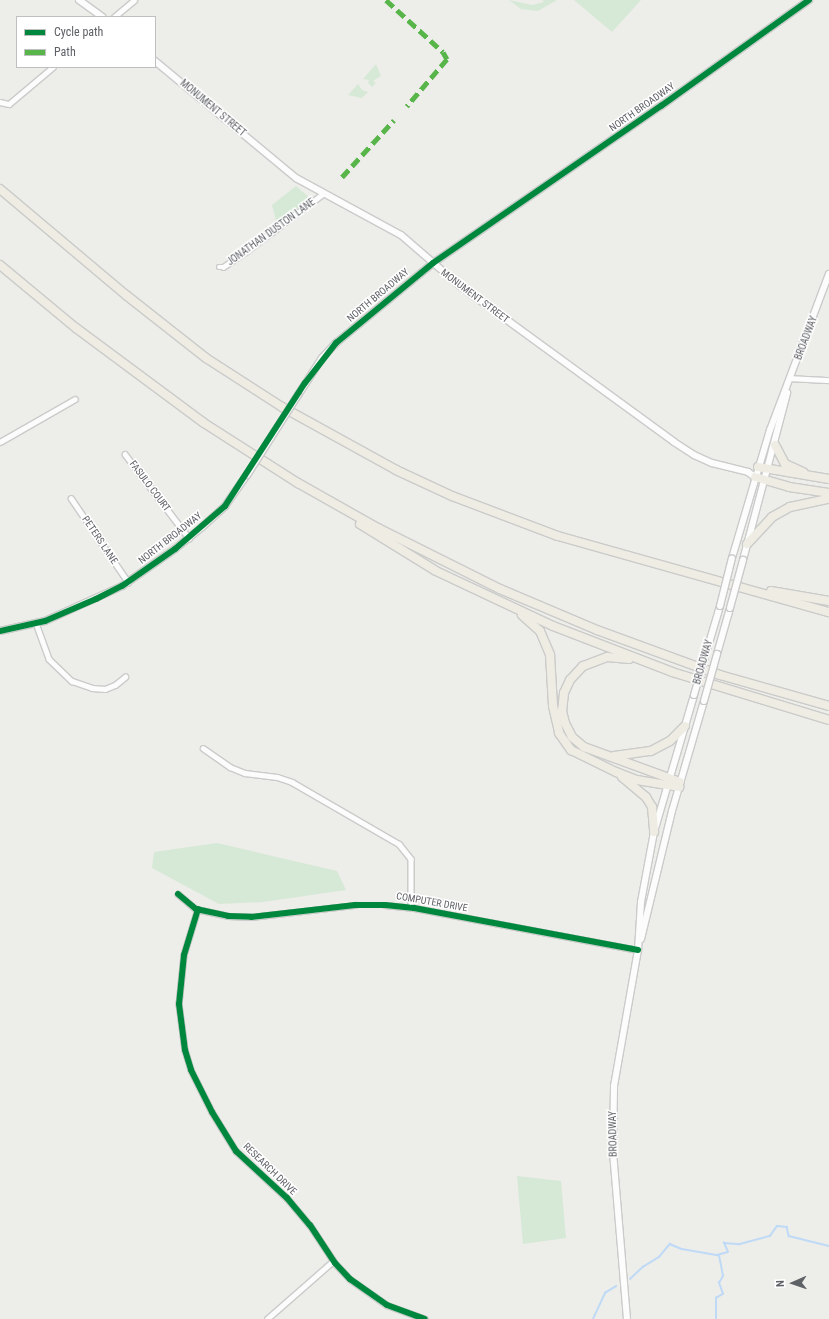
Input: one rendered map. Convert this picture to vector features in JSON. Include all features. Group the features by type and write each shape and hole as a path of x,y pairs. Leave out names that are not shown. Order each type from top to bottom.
{"highway":[{"path":"0,189 126,295 206,358 332,437 445,493 508,518 612,552 829,612"},
{"path":"0,265 76,328 161,392 247,452 332,503 414,559 515,609 638,660 754,699 829,720"},
{"path":"775,445 785,464 811,475"},
{"path":"758,467 767,471 811,475 829,479"},
{"path":"752,474 765,480 789,487 829,493"},
{"path":"747,544 772,517 790,507 829,499"},
{"path":"332,503 475,577 597,630 720,674 829,706"},
{"path":"729,584 829,601"},
{"path":"515,609 540,631 550,655 553,706 560,733 571,750 616,772 667,786 680,784"},
{"path":"638,660 607,657 583,666 570,680 564,693 562,711 572,737 584,747 669,778 680,784"},
{"path":"606,756 631,755 651,751 670,741 686,726"},
{"path":"616,772 646,797 652,807 654,832"}],"main road":[{"path":"79,0 101,16"},
{"name":"NORTH BROADWAY","path":"0,631 36,623 69,612 128,582 189,538 225,506 247,475 298,395 336,343 432,263 656,110 809,0"},
{"name":"MONUMENT STREET","path":"156,62 280,166 323,194 379,222 424,253 432,263 694,455 712,463 752,474"},
{"name":"BROADWAY","path":"638,950 642,902 654,832 720,606 752,474 758,467 829,274"},
{"name":"BROADWAY","path":"627,1319 612,1117 617,1062 638,950 680,784 775,445 790,378"}],"street":[{"path":"115,16 134,0"},
{"path":"2,104 9,104 52,68"},
{"name":"JONATHAN DUSTON LANE","path":"219,267 223,268 323,194"},
{"path":"790,378 829,380"},
{"path":"0,442 75,399"},
{"name":"FASULO COURT","path":"126,454 189,538"},
{"name":"PETERS LANE","path":"71,498 128,582"},
{"path":"36,623 49,659 72,681 92,688 104,689 115,685 125,677"},
{"name":"COMPUTER DRIVE","path":"203,748 230,767 245,773 277,777 297,784 399,844 411,859 411,907"},
{"name":"COMPUTER DRIVE","path":"178,894 198,909 251,917 355,905 411,907 638,950"},
{"name":"RESEARCH DRIVE","path":"198,909 184,955 179,1004 181,1028 191,1070 221,1129 236,1151 286,1198 310,1225 333,1261 369,1294 387,1305 425,1319"},
{"path":"267,1319 333,1261"}],"green space":[{"path":"509,0 532,5 544,2 542,0 557,0 538,11 521,9"},
{"path":"574,0 641,0 612,32"},
{"path":"376,64 381,76 373,81 376,83 372,87 368,83 369,80 363,79"},
{"path":"358,84 362,90 368,92 362,98 348,95"},
{"path":"296,186 312,200 277,225 272,205"},
{"path":"217,843 337,871 346,890 263,902 219,904 152,868 154,852"},
{"path":"517,1176 561,1181 566,1238 523,1244"}],"waterway":[{"path":"630,1279 643,1267 659,1257 670,1244 682,1249 717,1255 728,1252 724,1243 740,1244 770,1236 777,1226 787,1227 789,1236 829,1246"},
{"path":"716,1319 716,1298 723,1294 719,1283 723,1276 719,1255"},
{"path":"593,1319 605,1293 616,1286"}],"marked path":[{"path":"386,0 443,52 447,59 407,106"},
{"path":"342,177 394,120"}],"cycle path":[{"path":"0,631 45,621 96,599 122,586 175,549 225,506 305,383 336,343 433,263 661,106 809,0"},
{"path":"178,894 196,909 228,916 251,917 355,905 385,905 414,908 638,950"},
{"path":"198,909 184,955 179,1004 185,1050 191,1070 212,1112 236,1151 287,1198 310,1225 335,1263 350,1279 387,1305 425,1319"}]}
